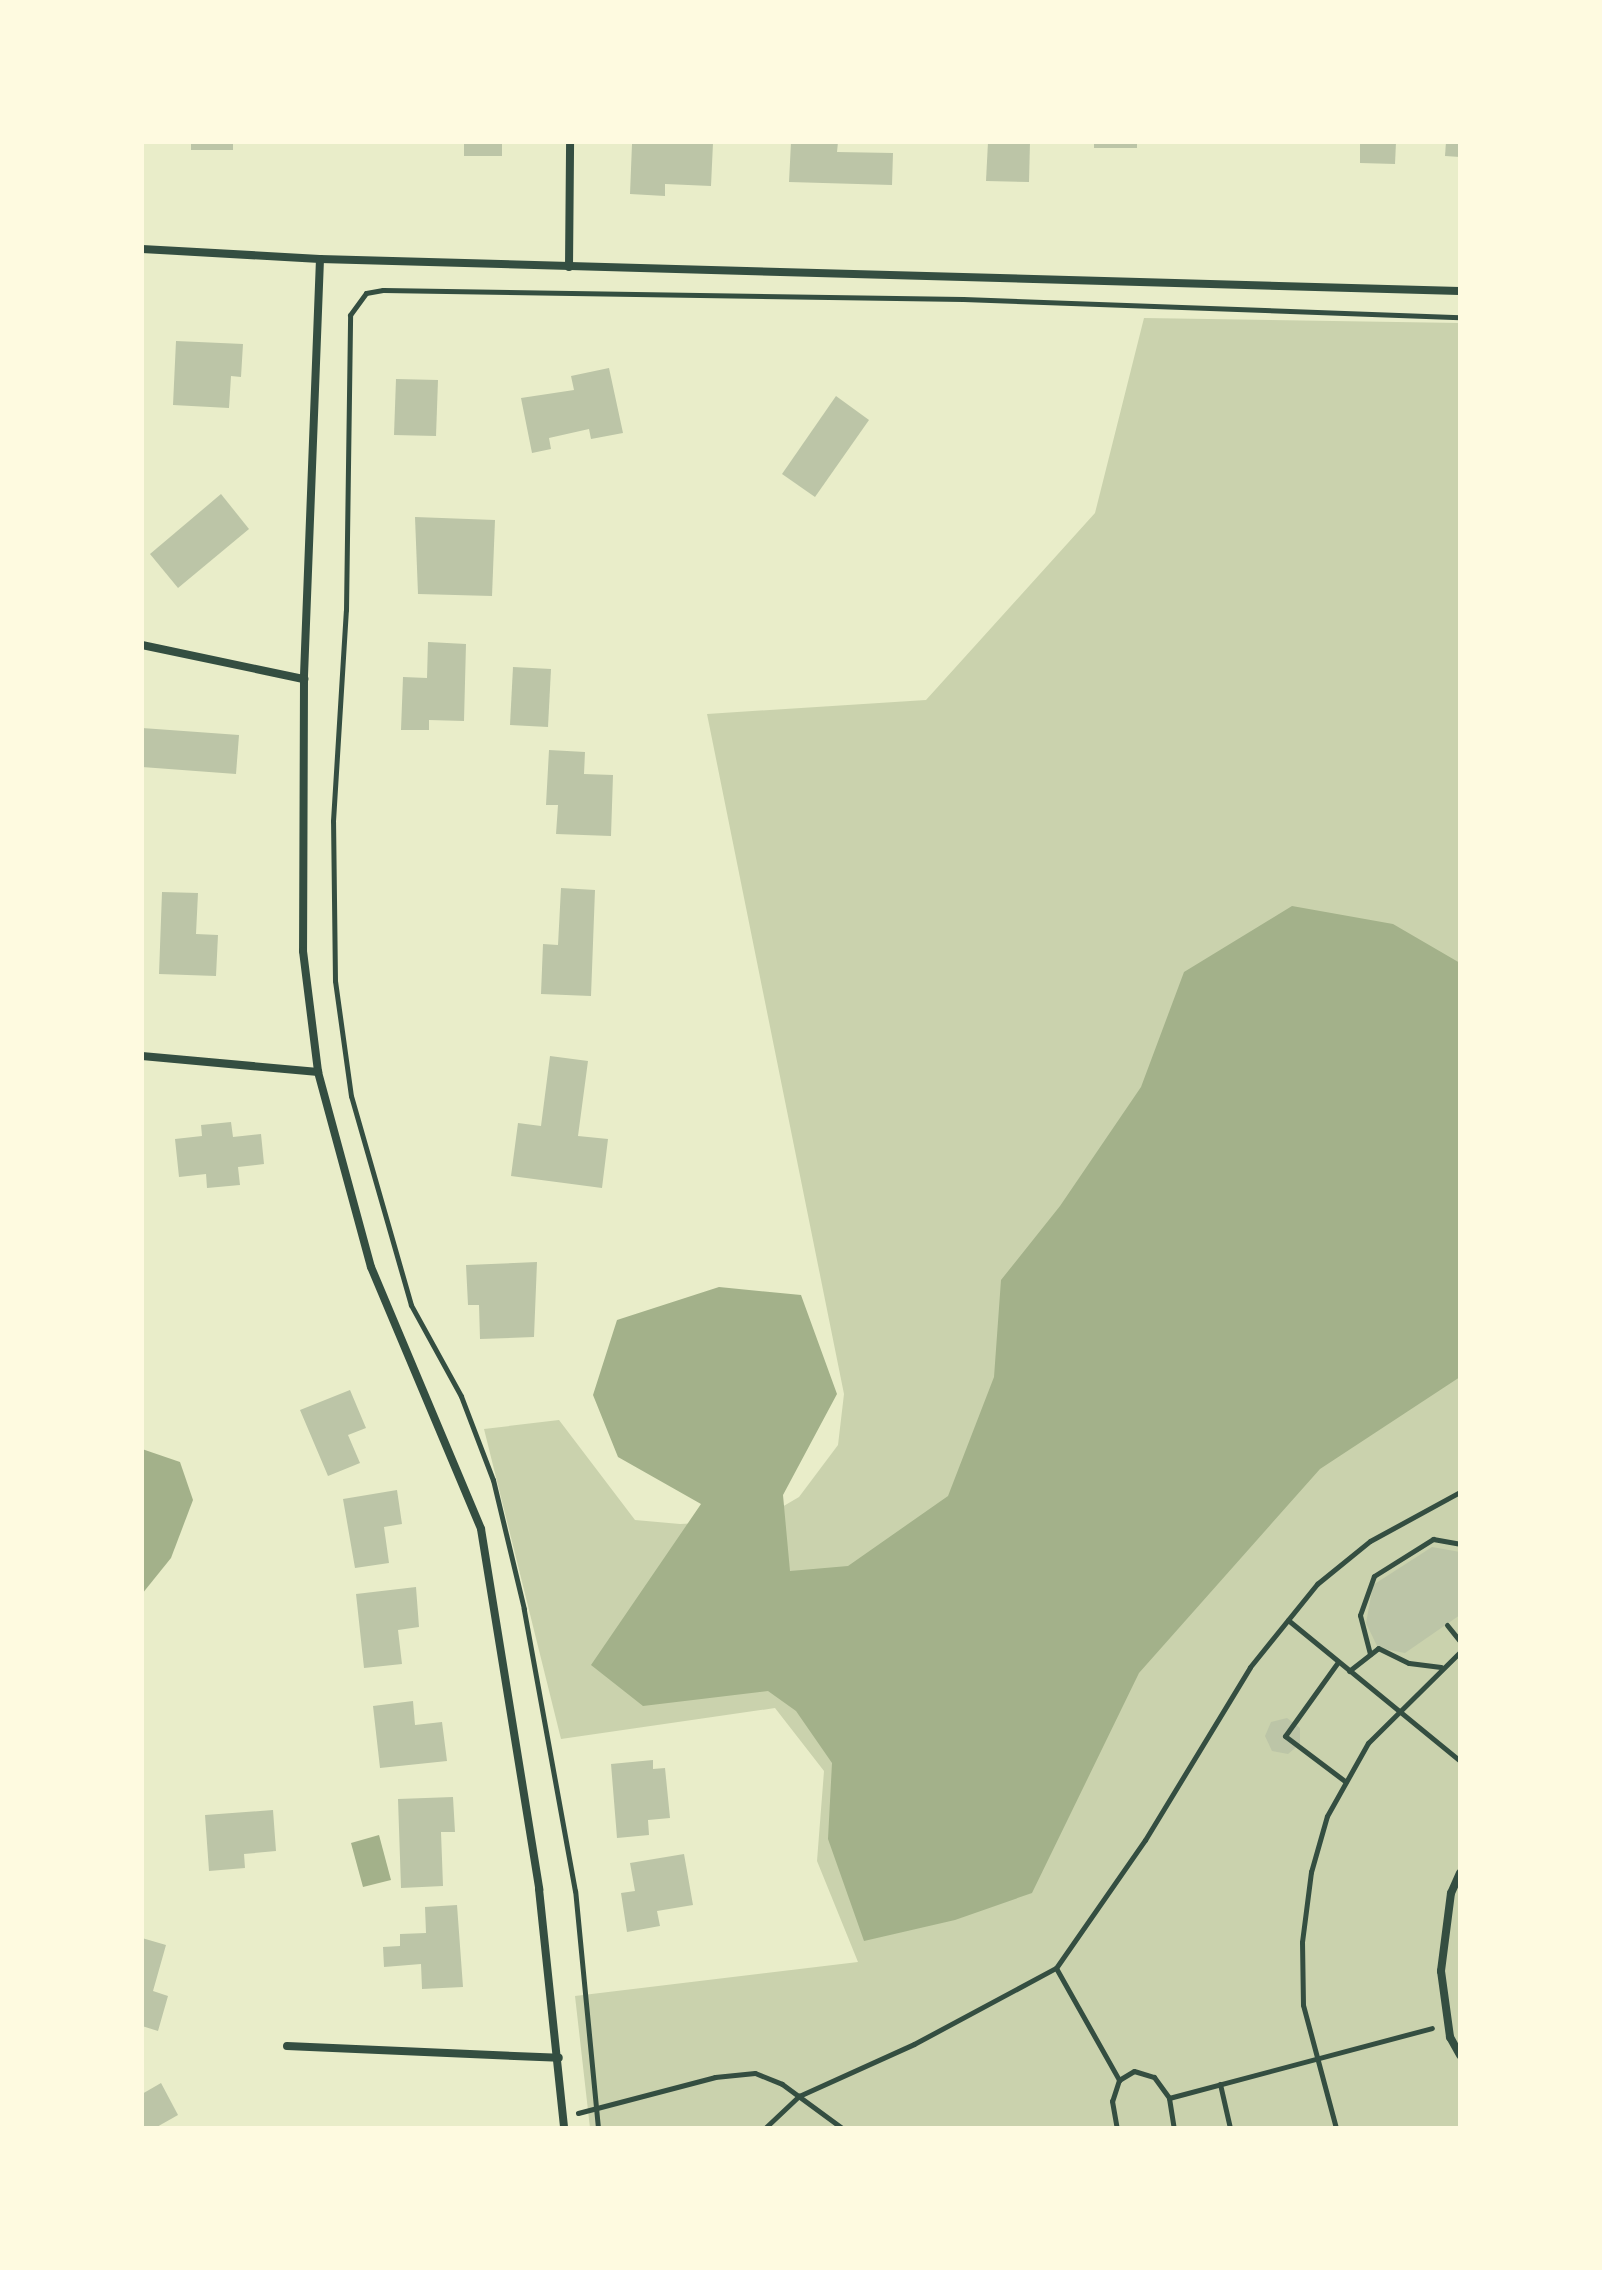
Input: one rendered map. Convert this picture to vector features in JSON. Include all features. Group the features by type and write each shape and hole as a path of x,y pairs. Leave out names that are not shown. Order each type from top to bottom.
{"street":[{"path":"569,267 570,142"},
{"path":"142,249 320,259 569,267 1460,291"},
{"path":"320,259 304,679 303,951 318,1072 371,1267 481,1529 539,1889 565,2114 564,2128"},
{"path":"142,645 304,679"},
{"path":"142,1056 318,1072"},
{"path":"1460,1873 1451,1893 1441,1971 1448,2023 1460,2055"},
{"path":"287,2046 559,2058"}],"path":[{"path":"598,2128 575,1891 524,1609 493,1480 461,1396 411,1305 349,1082 335,981 333,821 346,610 350,315 366,293 383,290 963,299 1460,317"},
{"path":"765,2128 799,2096 914,2044 1056,1968 1145,1840 1250,1667 1317,1584 1370,1541 1460,1492"},
{"path":"1370,1654 1360,1615 1374,1576 1433,1539 1460,1544"},
{"path":"1288,1620 1460,1761"},
{"path":"1447,1625 1460,1641"},
{"path":"1349,1671 1378,1648 1409,1663 1441,1667"},
{"path":"1336,2128 1303,2005 1302,1942 1311,1872 1327,1816 1368,1743 1441,1667 1460,1652"},
{"path":"1339,1662 1285,1736 1346,1782"},
{"path":"1056,1968 1119,2080"},
{"path":"1169,2098 1448,2023"},
{"path":"1117,2128 1112,2101 1119,2080 1134,2071 1154,2077 1169,2098 1174,2128"},
{"path":"565,2114 598,2111 715,2077 755,2073 799,2096 842,2128"},
{"path":"1220,2084 1230,2128"}],"shaded area":[{"path":"1144,318 1460,323 1460,2128 590,2128 575,1996 858,1962 817,1861 824,1771 775,1708 561,1739 484,1429 559,1420 635,1520 680,1524 760,1520 799,1497 838,1445 844,1394 707,714 926,700 1095,513"},
{"path":"1292,906 1393,924 1460,963 1460,1377 1320,1469 1139,1673 1032,1893 955,1920 864,1941 828,1839 832,1763 796,1711 768,1691 643,1706 591,1665 701,1504 618,1457 593,1395 617,1320 719,1287 801,1295 837,1394 783,1495 790,1571 848,1566 948,1496 994,1377 1001,1280 1060,1206 1141,1087 1184,972"},
{"path":"142,1449 180,1462 193,1500 171,1558 142,1594"},
{"path":"379,1835 391,1880 363,1887 351,1843"}],"building":[{"path":"191,142 233,142 233,150 191,150"},
{"path":"464,142 502,142 502,156 464,156"},
{"path":"791,142 838,142 837,152 893,153 892,185 789,182"},
{"path":"988,142 1030,142 1029,182 986,181"},
{"path":"1094,142 1137,142 1137,148 1094,148"},
{"path":"1360,142 1396,142 1395,164 1360,163"},
{"path":"1446,142 1460,142 1460,157 1445,156"},
{"path":"713,143 711,186 665,184 665,196 630,194 632,144"},
{"path":"176,341 243,344 241,377 231,376 229,408 173,405"},
{"path":"609,368 623,433 591,439 589,429 549,438 551,449 532,453 521,398 574,390 571,376"},
{"path":"396,379 438,380 436,436 394,435"},
{"path":"836,396 869,420 815,497 782,474"},
{"path":"221,494 249,529 178,588 150,554"},
{"path":"415,517 495,520 492,596 418,594"},
{"path":"428,642 466,644 464,721 429,720 429,730 401,730 403,677 427,678"},
{"path":"513,667 551,669 548,727 510,725"},
{"path":"142,728 239,735 236,774 142,767"},
{"path":"549,750 585,752 584,774 613,775 611,836 556,834 558,805 546,805"},
{"path":"561,888 595,890 591,996 541,994 543,944 558,945"},
{"path":"162,892 198,893 196,934 218,935 216,976 159,974"},
{"path":"550,1056 588,1061 578,1136 608,1139 602,1188 511,1176 518,1123 541,1126"},
{"path":"231,1122 233,1137 261,1134 264,1164 238,1167 240,1185 207,1188 206,1174 179,1177 175,1139 202,1136 201,1125"},
{"path":"537,1262 534,1337 480,1339 479,1305 468,1305 466,1265"},
{"path":"350,1390 366,1428 348,1435 360,1463 328,1476 300,1410"},
{"path":"397,1490 402,1524 384,1527 389,1563 355,1568 343,1499"},
{"path":"1432,1547 1460,1552 1460,1615 1405,1653 1378,1648 1366,1623 1373,1585"},
{"path":"416,1587 419,1627 398,1630 402,1664 364,1668 356,1594"},
{"path":"413,1701 415,1725 442,1722 447,1761 380,1768 373,1706"},
{"path":"1287,1718 1300,1728 1300,1744 1288,1754 1272,1751 1265,1736 1271,1722"},
{"path":"653,1760 653,1769 665,1768 670,1818 648,1820 649,1835 617,1838 611,1764"},
{"path":"453,1797 455,1832 441,1832 443,1886 401,1888 398,1799"},
{"path":"273,1810 276,1851 244,1854 245,1868 209,1871 205,1815"},
{"path":"684,1854 693,1905 657,1911 660,1926 627,1932 621,1893 635,1891 630,1863"},
{"path":"457,1905 463,1987 422,1989 421,1964 384,1967 383,1947 400,1946 400,1934 426,1933 425,1907"},
{"path":"142,1938 166,1945 153,1991 168,1996 158,2031 142,2026"},
{"path":"161,2083 178,2115 155,2128 142,2128 142,2094"}]}
